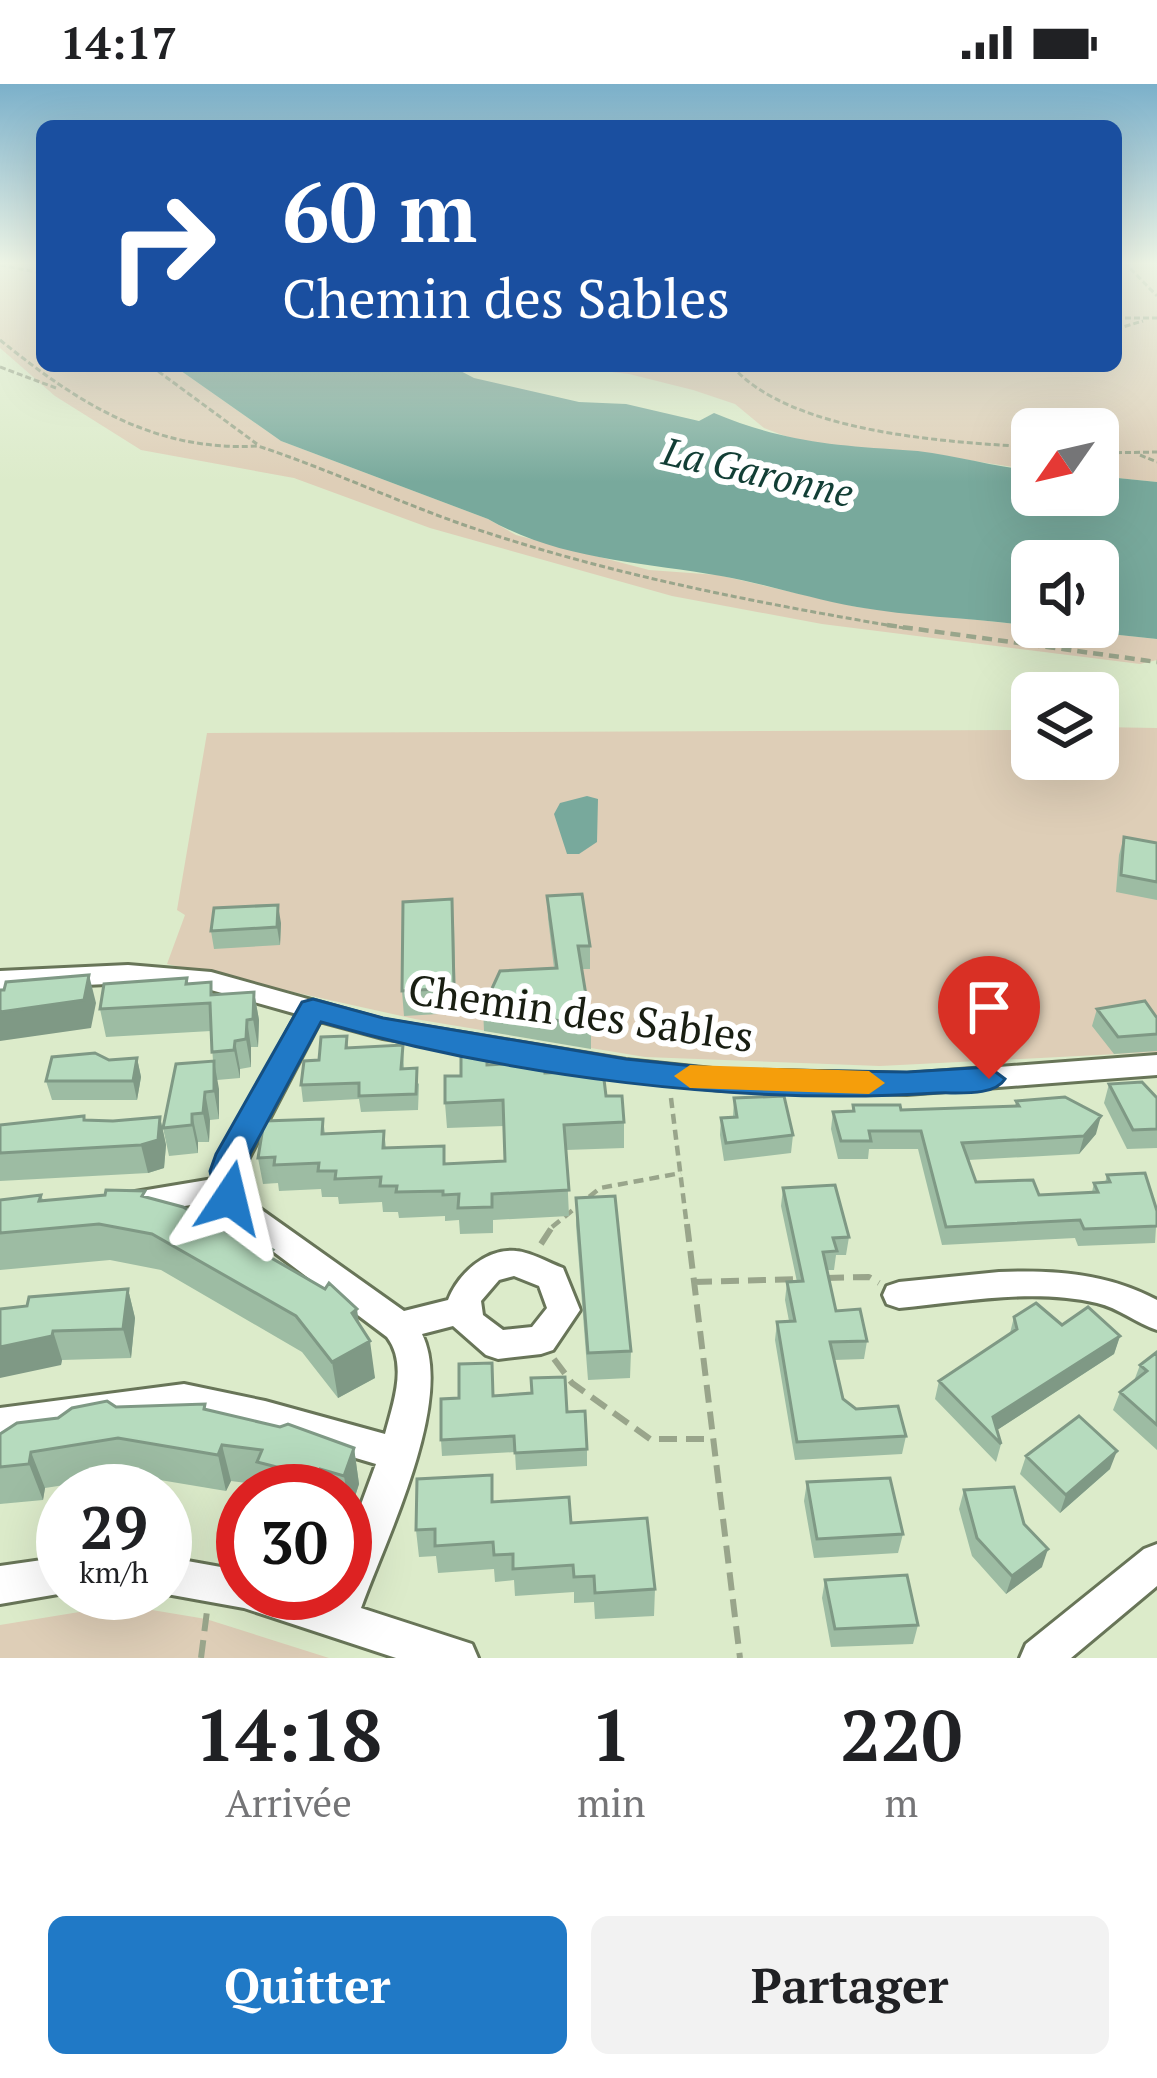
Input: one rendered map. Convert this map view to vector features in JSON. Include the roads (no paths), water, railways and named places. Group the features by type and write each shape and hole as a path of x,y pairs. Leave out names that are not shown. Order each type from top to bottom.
{"street":[{"name":"Chemin des Sables","path":"0,980 128,974 211,981 382,1029 669,1074 907,1084 1157,1065"},
{"path":"313,1009 233,1154 229,1185 241,1211 398,1326 415,1360 414,1384 372,1518"},
{"path":"86,1207 199,1196 229,1185"},
{"path":"529,1265 552,1277 563,1298 560,1322 541,1340 498,1345 474,1332 463,1310 469,1287 488,1270 529,1265"},
{"path":"899,1294 1090,1285 1130,1297 1157,1316"},
{"path":"398,1326 463,1310"},
{"path":"0,1424 184,1399 266,1416 394,1454"},
{"path":"1040,1658 1157,1562"},
{"path":"0,1585 36,1587"},
{"path":"340,1620 458,1658"}],"water":[{"name":"La Garonne","path":"183,372 462,372 579,402 626,404 699,421 714,413 808,440 919,451 1011,467 1011,516 1119,516 1119,478 1157,482 1157,639 1119,635 1119,540 1011,540 1011,624 857,607 721,576 631,563 544,543 281,441"},
{"path":"587,796 598,799 597,842 579,854 567,854 554,814 560,803"}]}
